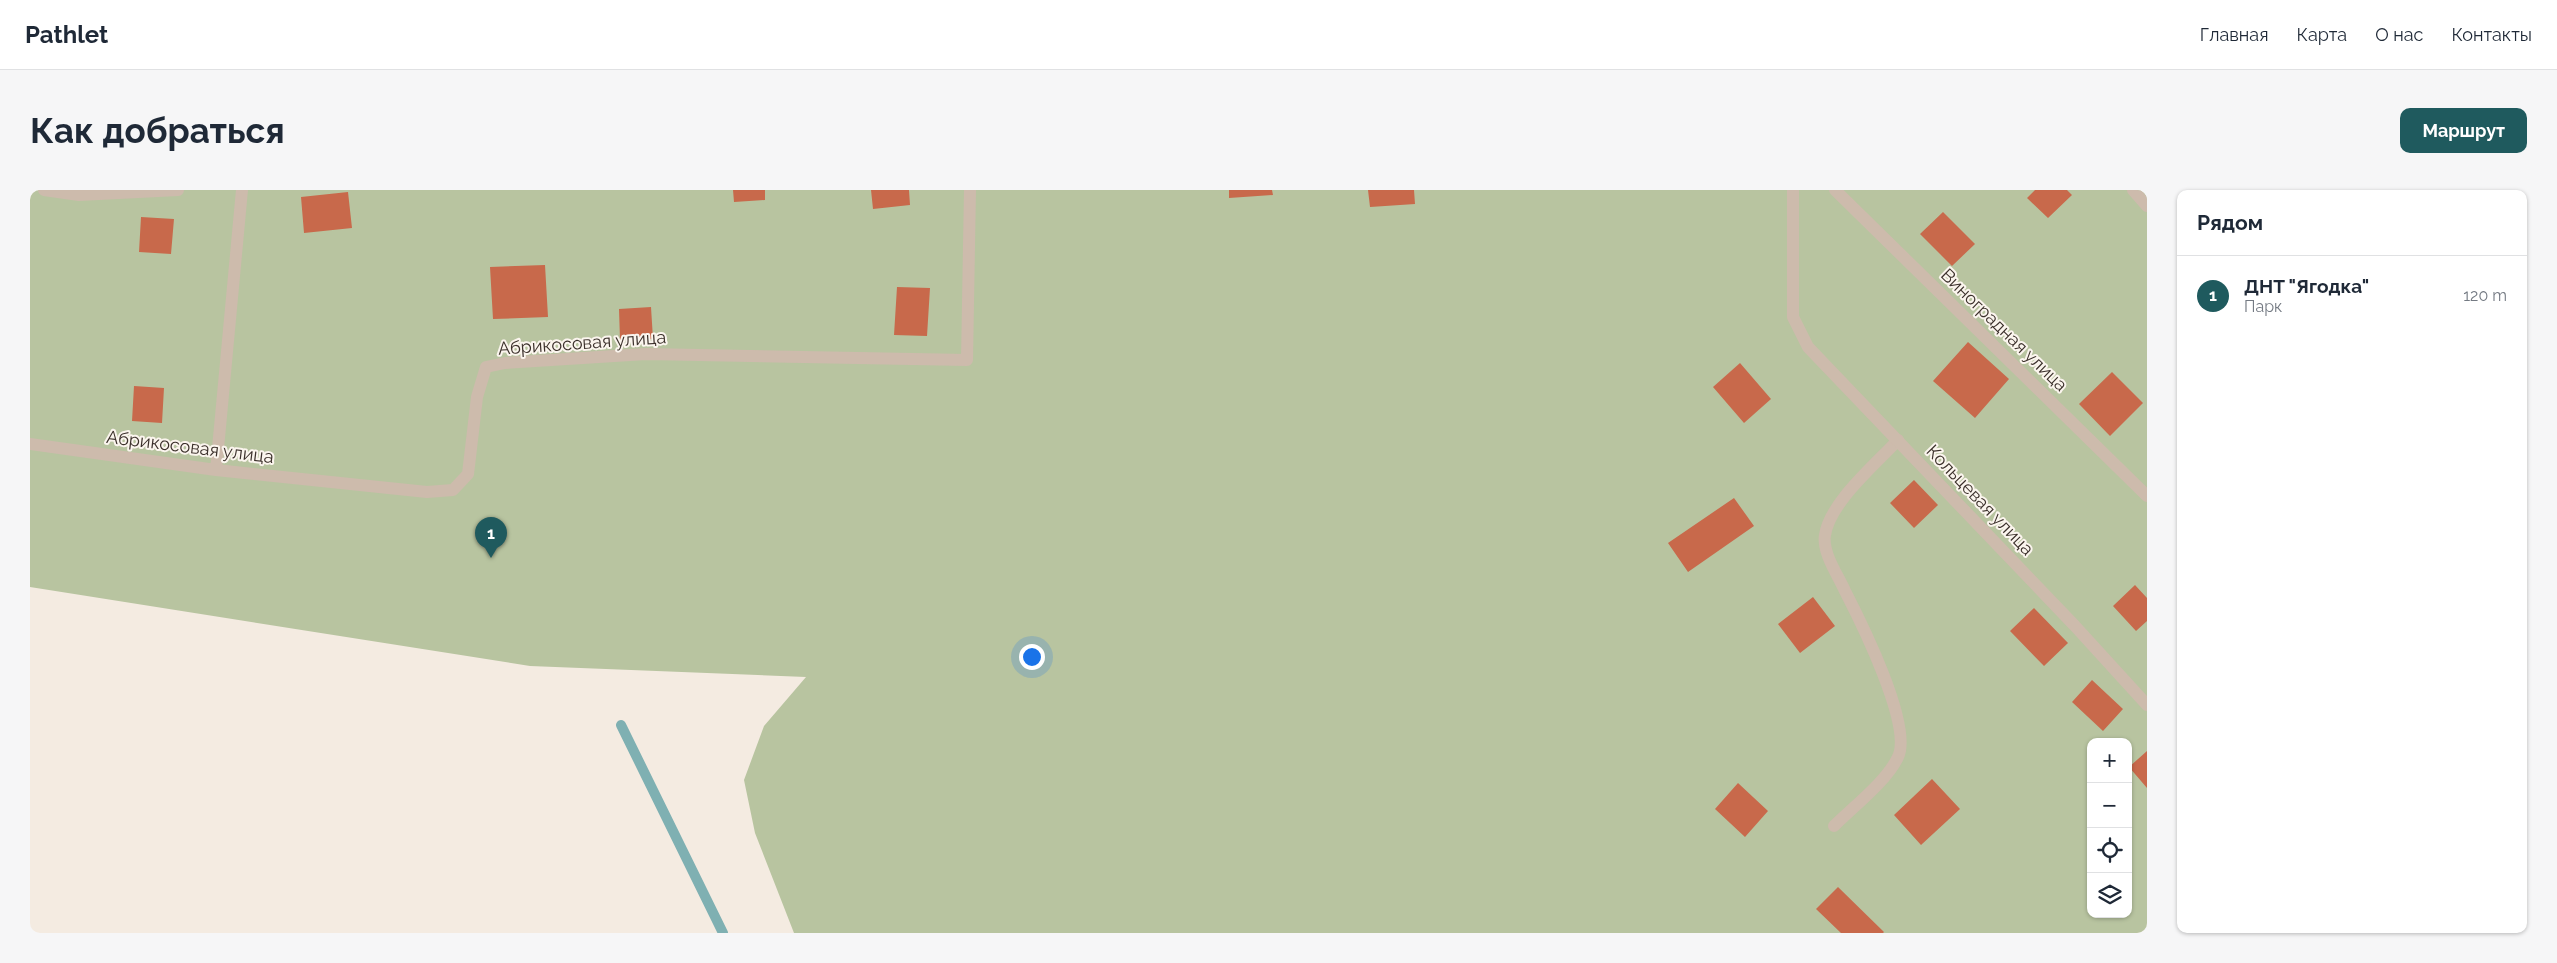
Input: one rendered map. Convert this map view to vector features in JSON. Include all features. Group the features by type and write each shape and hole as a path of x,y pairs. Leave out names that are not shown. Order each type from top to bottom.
{"street":[{"path":"44,190 79,195 178,190"},
{"path":"216,470 242,190"},
{"name":"Абрикосовая улица","path":"30,444 216,470 427,492 453,490 468,474 480,381 486,367 505,363 646,354 967,360 970,190"},
{"name":"Кольцевая улица","path":"1792,190 1793,317 1808,346 2076,626 2147,705"},
{"name":"Виноградная улица","path":"1836,190 2147,496"},
{"path":"2133,190 2147,206"},
{"path":"1834,826 1890,770 1899,756 1902,743 1900,726 1868,636 1830,560 1824,536 1831,517 1852,488 1898,440"}],"green space":[{"path":"30,190 2147,190 2147,933 794,933 755,833 744,780 764,726 806,677 530,666 30,587"}],"building":[{"path":"733,190 765,190 765,200 734,202"},
{"path":"871,190 909,190 910,205 873,209"},
{"path":"1229,190 1272,190 1273,195 1229,198"},
{"path":"1368,190 1414,190 1415,204 1370,207"},
{"path":"2035,190 2067,190 2072,195 2048,218 2027,198"},
{"path":"348,192 352,228 304,233 301,197"},
{"path":"1943,212 1975,244 1952,266 1920,234"},
{"path":"141,217 174,219 171,254 139,252"},
{"path":"545,265 548,317 493,319 490,267"},
{"path":"897,287 930,288 927,336 894,335"},
{"path":"651,307 653,339 620,340 619,309"},
{"path":"1968,342 2009,379 1975,418 1933,381"},
{"path":"1740,363 1771,399 1744,423 1713,387"},
{"path":"2112,372 2143,403 2110,436 2079,404"},
{"path":"134,386 164,388 162,423 132,421"},
{"path":"1914,480 1938,505 1914,528 1890,503"},
{"path":"1734,498 1754,526 1688,572 1668,543"},
{"path":"2135,585 2147,598 2147,621 2136,631 2113,606"},
{"path":"1813,597 1835,626 1800,653 1778,624"},
{"path":"2034,608 2068,643 2044,666 2010,631"},
{"path":"2092,680 2123,709 2103,731 2072,702"},
{"path":"2147,751 2147,788 2132,770 2132,764"},
{"path":"1932,779 1960,809 1921,845 1894,815"},
{"path":"1738,783 1768,811 1745,837 1715,809"},
{"path":"1838,887 1883,933 1841,933 1816,909"}],"waterway":[{"path":"621,725 723,933"}],"place":[{"name":"ДНТ \"Ягодка\"","path":"491,558"}]}
